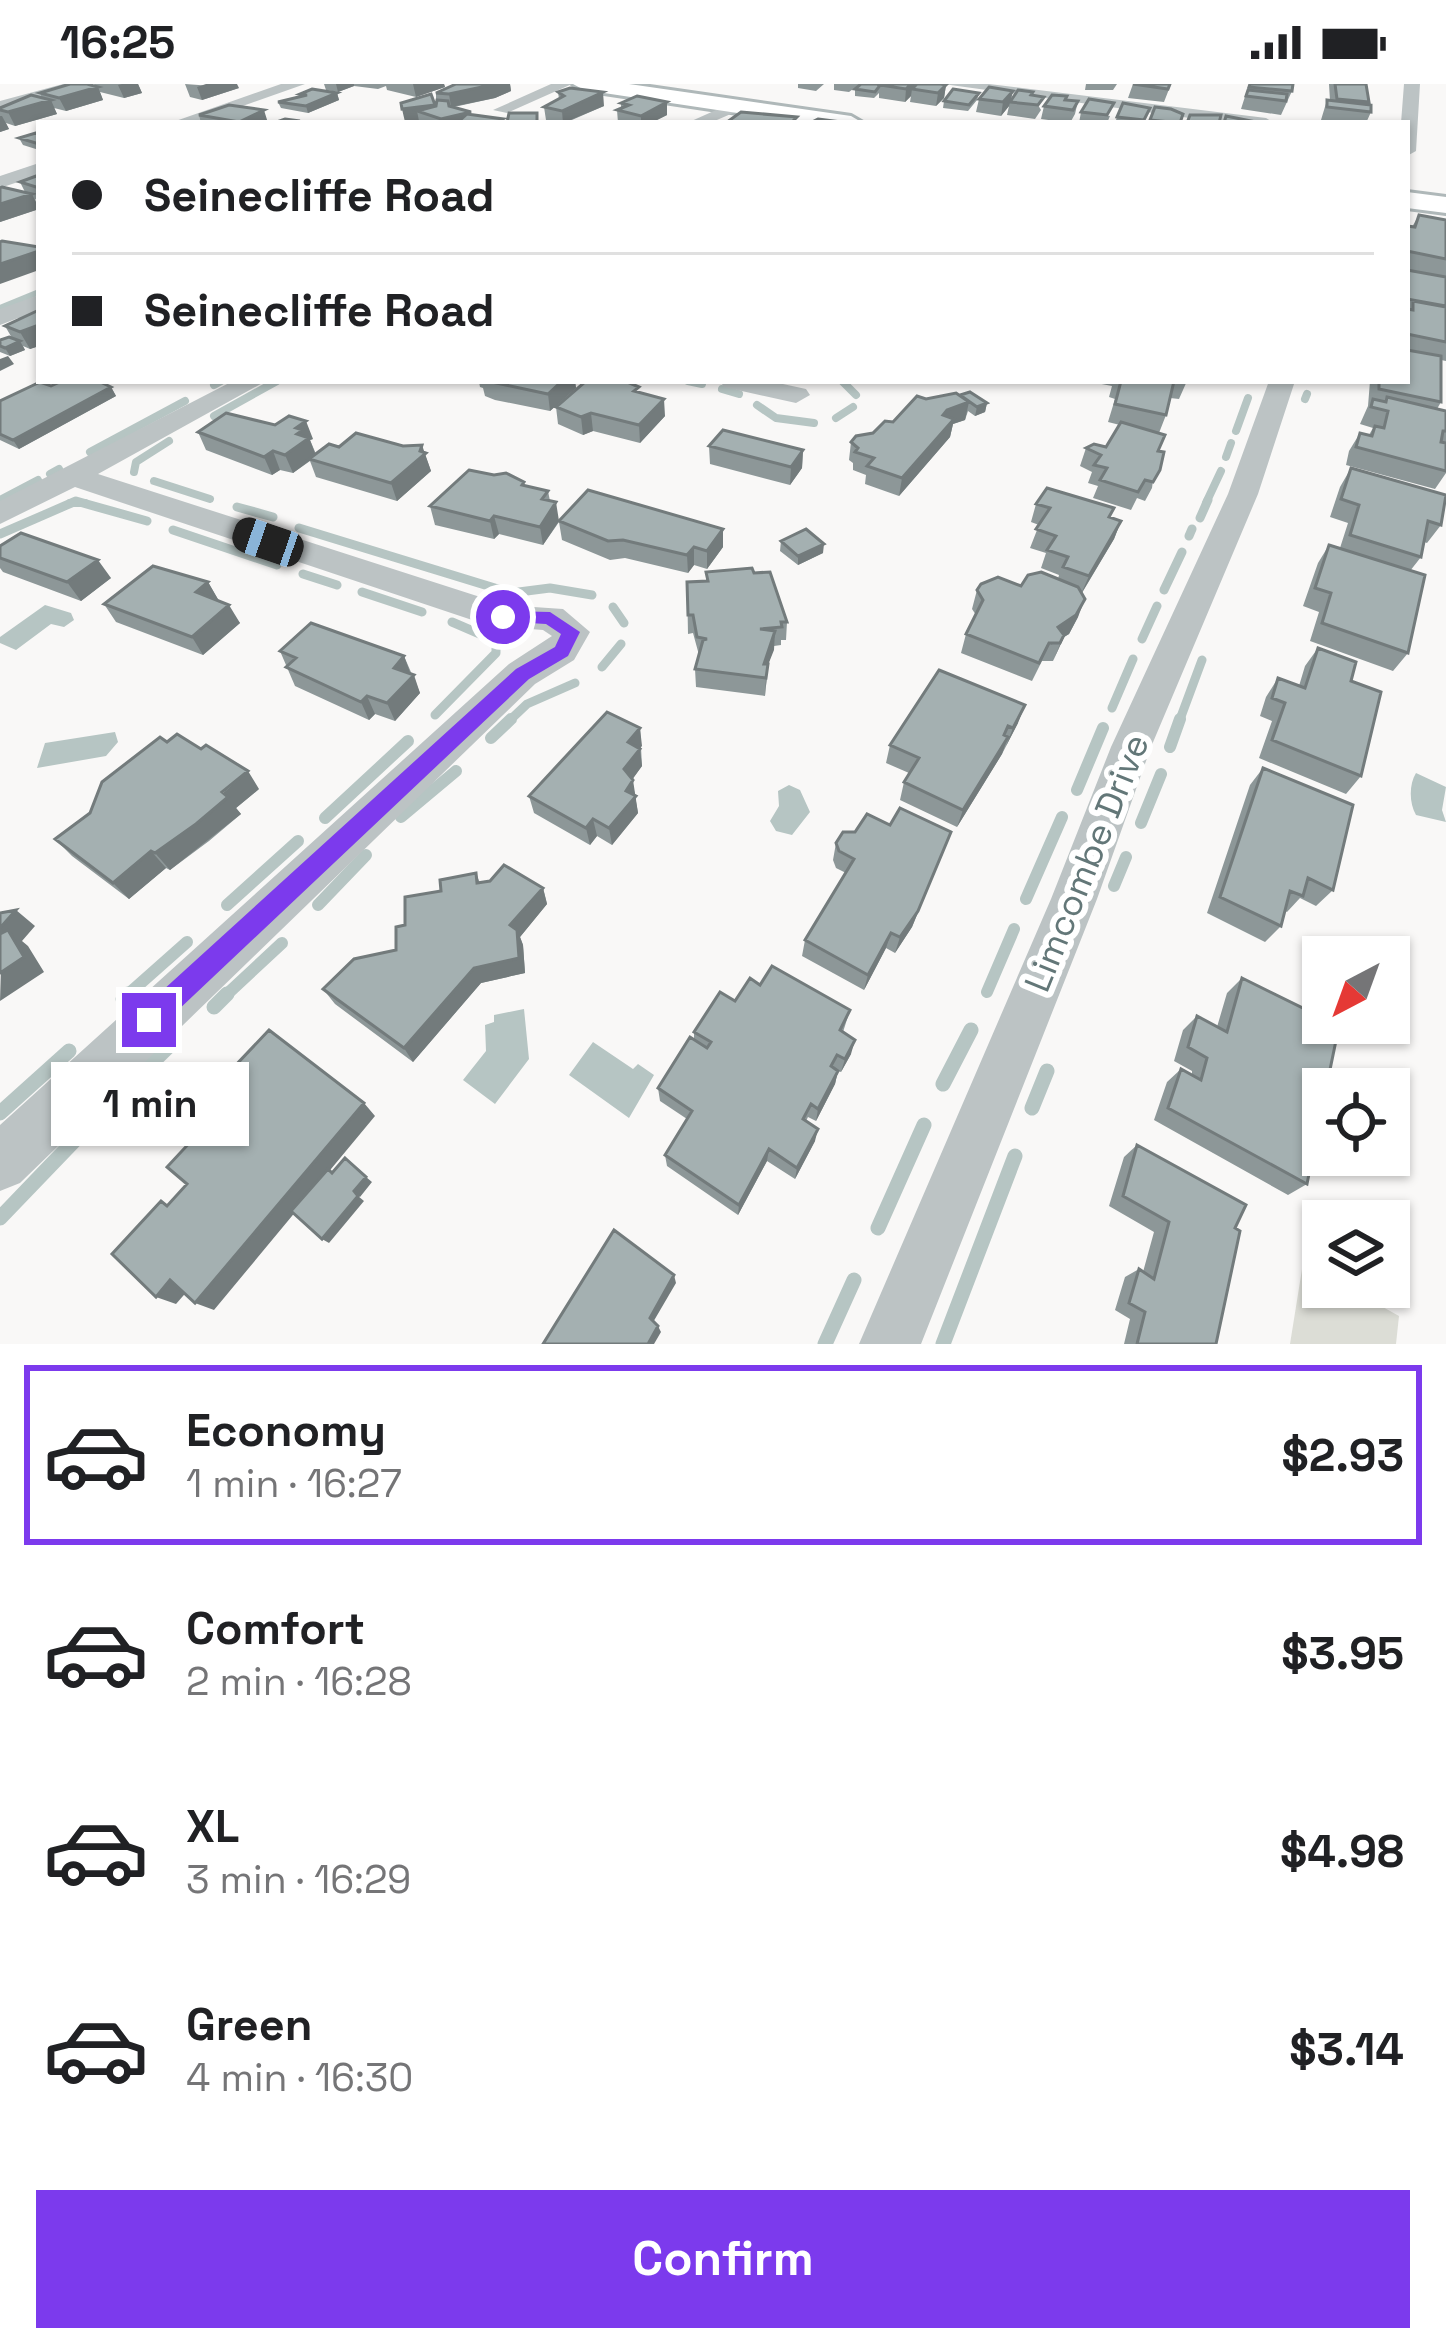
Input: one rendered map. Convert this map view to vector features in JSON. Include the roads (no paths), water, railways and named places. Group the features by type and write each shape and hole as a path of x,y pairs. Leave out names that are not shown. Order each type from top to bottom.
{"main road":[{"path":"584,84 726,115 804,120"},
{"path":"1410,200 1446,205"}],"street":[{"path":"0,106 80,84"},
{"path":"187,120 296,84"},
{"path":"501,110 564,84"},
{"path":"952,84 1202,107 1254,120"},
{"path":"1409,120 1412,84"},
{"path":"0,182 36,170"},
{"path":"0,318 36,303"},
{"path":"0,514 248,384"},
{"path":"746,384 796,395"},
{"name":"Limcombe Drive","path":"890,1344 1075,899 1131,746 1243,494 1281,384"},
{"path":"0,1162 522,674 561,651 572,632 550,618 503,617 72,476"}],"waterway":[{"path":"0,308 36,293"},
{"path":"21,317 36,311"},
{"path":"214,416 272,384"},
{"path":"845,384 856,395"},
{"path":"722,389 739,394"},
{"path":"1305,399 1307,394"},
{"path":"1236,431 1248,398"},
{"path":"90,452 185,401"},
{"path":"757,405 776,418 814,423"},
{"path":"836,418 853,407"},
{"path":"134,472 136,462 169,441"},
{"path":"1226,457 1231,443"},
{"path":"50,474 59,469"},
{"path":"1206,503 1221,471"},
{"path":"0,500 38,480"},
{"path":"154,481 210,499"},
{"path":"1200,518 1208,500"},
{"path":"0,534 71,503"},
{"path":"71,503 83,503"},
{"path":"71,503 83,503"},
{"path":"83,503 147,521"},
{"path":"237,507 273,517"},
{"path":"299,528 511,593 550,588 592,595"},
{"path":"1189,536 1192,529"},
{"path":"173,530 277,565"},
{"path":"1164,590 1182,552"},
{"path":"303,574 337,585"},
{"path":"362,592 422,612"},
{"path":"1142,639 1157,606"},
{"path":"613,607 624,623"},
{"path":"435,715 496,653 496,641 452,622"},
{"path":"602,667 621,644"},
{"path":"1112,708 1133,659"},
{"path":"1179,722 1202,660"},
{"path":"508,722 527,704 575,683"},
{"path":"491,738 511,719"},
{"path":"1170,747 1180,719"},
{"path":"1077,790 1103,728"},
{"path":"325,818 408,741"},
{"path":"401,817 456,771"},
{"path":"1141,823 1161,774"},
{"path":"1026,899 1062,817"},
{"path":"227,905 298,841"},
{"path":"318,905 366,855"},
{"path":"1114,886 1126,857"},
{"path":"987,992 1014,929"},
{"path":"125,997 187,942"},
{"path":"224,997 282,943"},
{"path":"125,997 128,994"},
{"path":"224,997 227,994"},
{"path":"214,1007 224,997"},
{"path":"943,1084 971,1030"},
{"path":"134,1080 170,1045"},
{"path":"0,1113 69,1051"},
{"path":"1032,1108 1047,1071"},
{"path":"878,1228 924,1125"},
{"path":"0,1218 74,1141"},
{"path":"943,1344 1015,1156"},
{"path":"825,1344 854,1280"}]}
